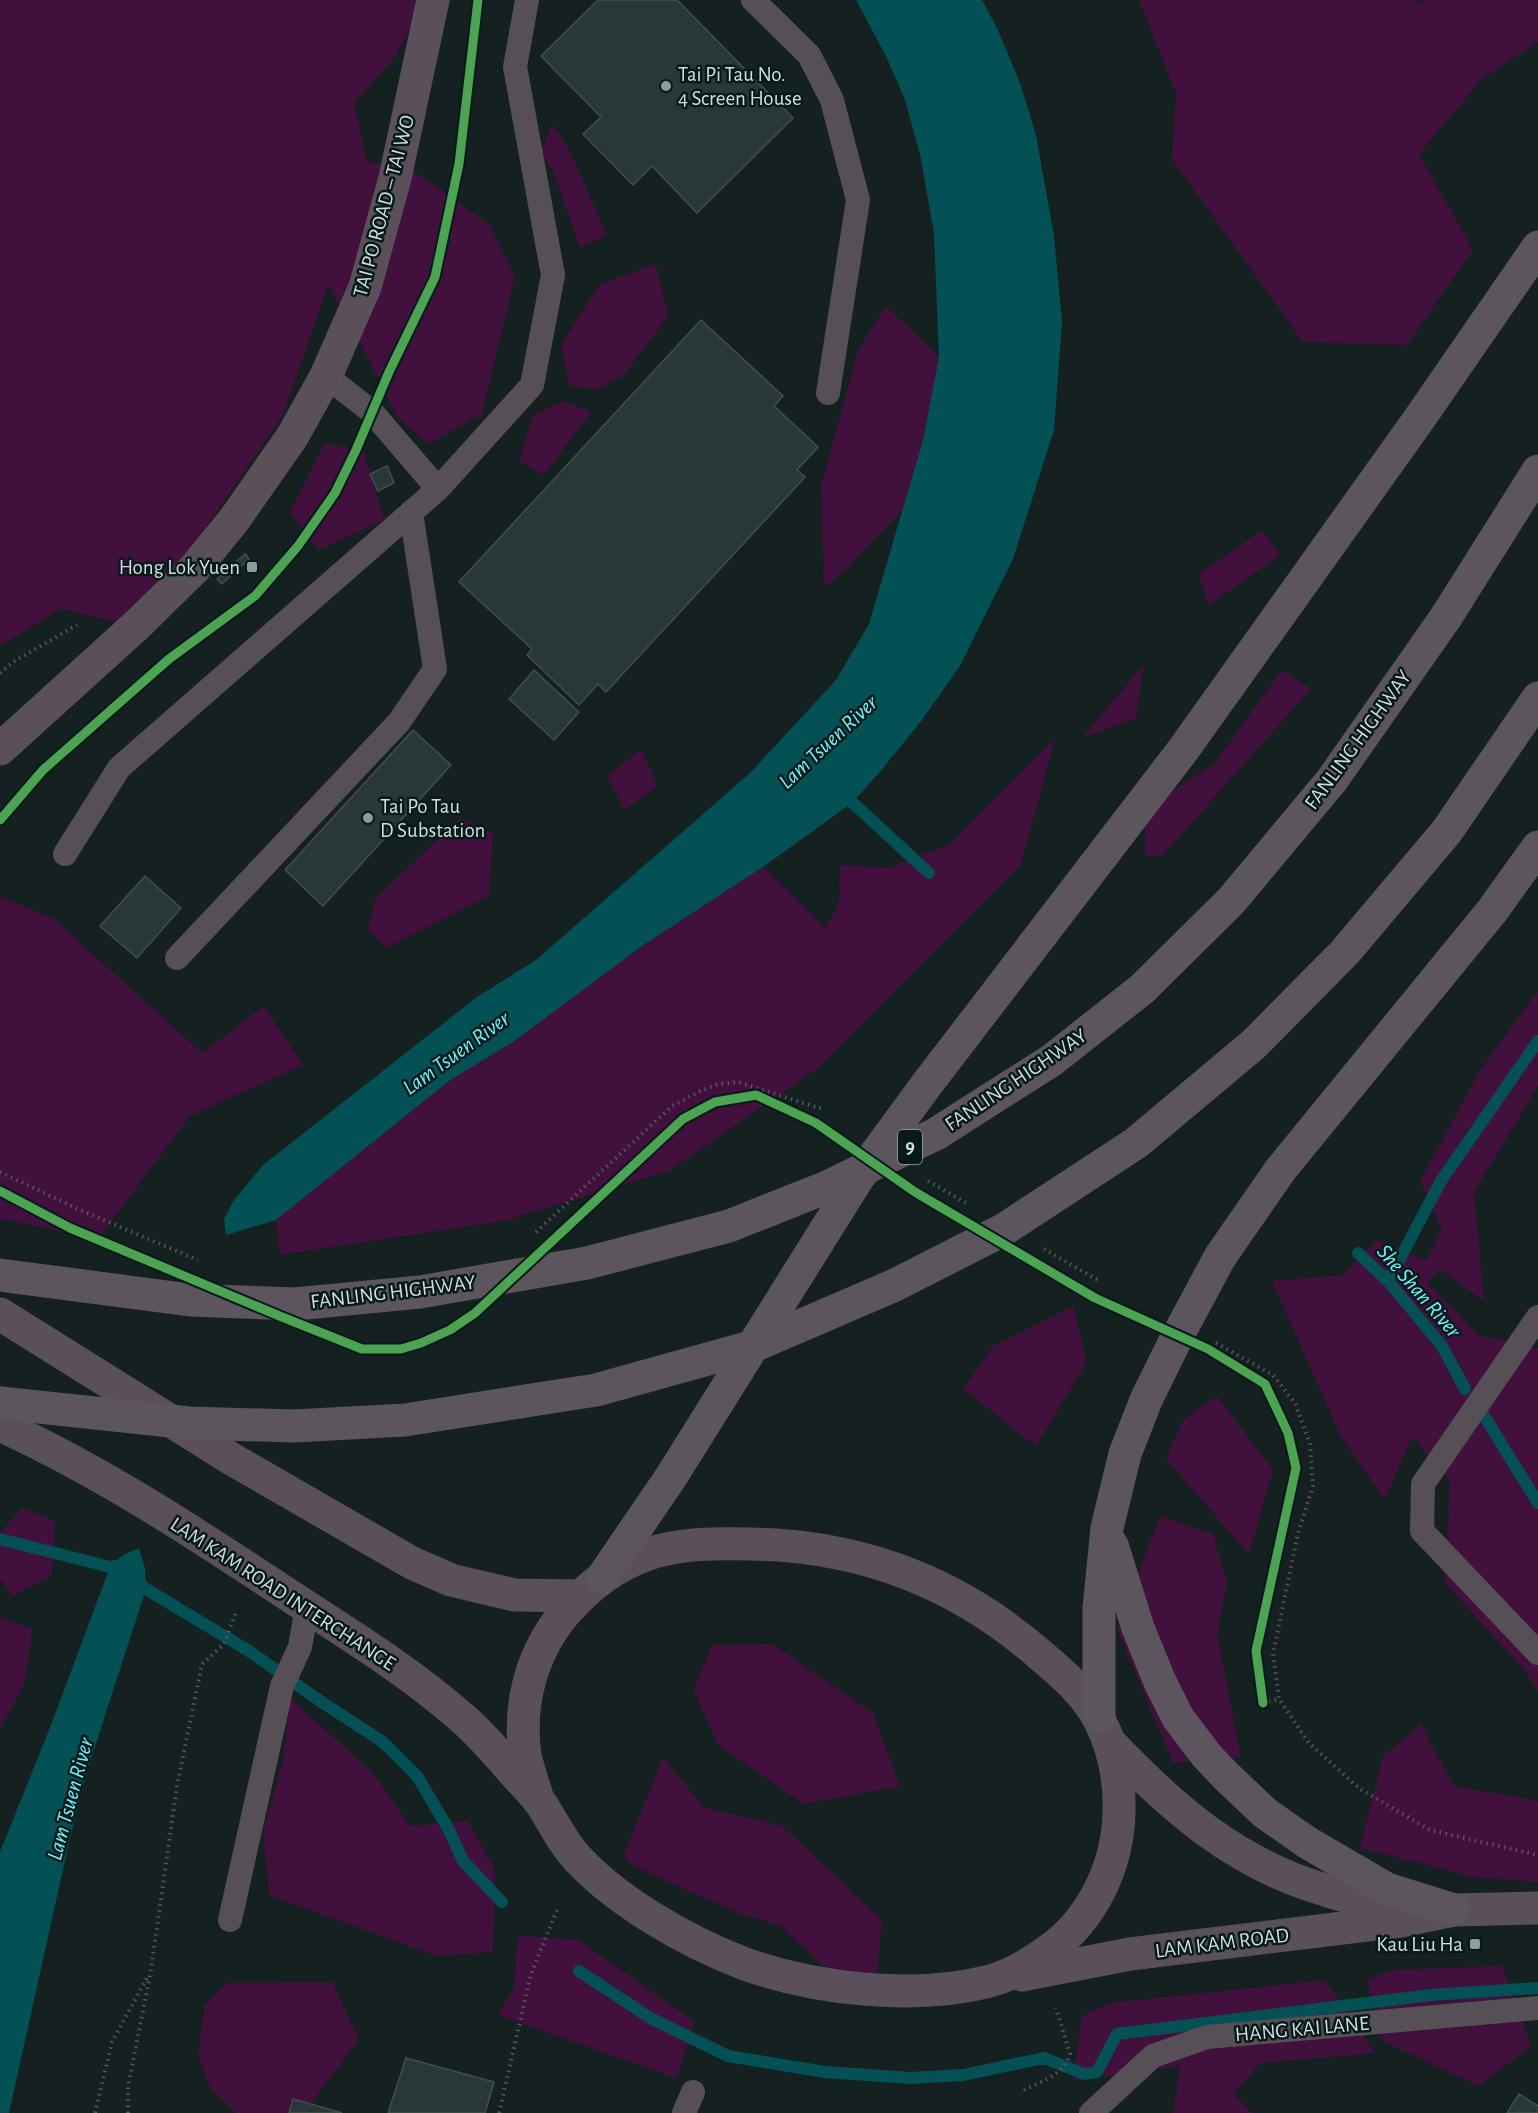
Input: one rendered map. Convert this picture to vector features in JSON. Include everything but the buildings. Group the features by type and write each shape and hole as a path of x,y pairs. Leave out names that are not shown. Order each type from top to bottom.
{"highway":[{"path":"591,1587 671,1477 858,1178 927,1084 1183,750 1417,422 1538,247"},
{"name":"FANLING HIGHWAY","path":"0,1275 190,1300 295,1304 420,1292 587,1263 729,1226 826,1187 936,1134 1052,1060 1143,989 1232,901 1332,780 1446,616 1538,471"},
{"path":"0,1403 189,1423 294,1426 405,1420 596,1390 740,1350 895,1285 1003,1230 1137,1143 1254,1044 1345,951 1447,831 1538,698"},
{"path":"1104,1730 1099,1608 1107,1528 1125,1454 1146,1400 1220,1257 1281,1169 1492,912 1538,847"},
{"path":"1107,1528 1127,1597 1160,1682 1178,1718 1207,1756 1265,1813 1308,1843 1387,1889 1454,1910"}],"main road":[{"name":"TAI PO ROAD – TAI WO","path":"0,749 138,624 194,569 234,520 292,437 326,376 365,287 395,178 433,0"},
{"path":"0,1314 230,1458 412,1563 451,1580 514,1595 591,1587"},
{"name":"LAM KAM ROAD INTERCHANGE","path":"0,1425 88,1470 213,1545 396,1667 463,1718 538,1800 569,1849 589,1870 616,1892 656,1919 699,1944 742,1963 782,1976 829,1986 869,1989 954,1988 990,1981 1037,1958 1069,1935 1086,1914 1098,1893 1115,1848 1119,1824 1117,1774 1104,1730 1075,1686 1024,1641 978,1608 930,1582 878,1562 825,1549 772,1544 722,1543 683,1546 650,1553 624,1564 591,1587 554,1626 538,1655 527,1686 523,1719 525,1759 538,1800"},
{"name":"LAM KAM ROAD","path":"1104,1730 1169,1801 1217,1840 1246,1858 1293,1880 1352,1897 1454,1910 1538,1908"},
{"name":"LAM KAM ROAD","path":"990,1981 1130,1954 1400,1921 1454,1910"}],"lane":[{"path":"65,854 119,768 438,489 532,385 553,275 515,67 527,0"},
{"path":"753,0 809,55 832,100 858,200 828,393"},
{"path":"326,376 372,412 438,489"},
{"path":"177,958 399,722 435,669 411,512"},
{"path":"1538,1317 1423,1484 1422,1532 1538,1653"},
{"path":"230,1920 286,1677 300,1647 308,1607"},
{"name":"HANG KAI LANE","path":"1091,2113 1153,2055 1207,2037 1538,2008"}],"path":[{"path":"0,673 13,662 77,625"},
{"path":"536,1233 672,1106 700,1090 719,1084 738,1082 822,1109"},
{"path":"746,1097 756,1095 776,1104"},
{"path":"0,1172 80,1210 200,1261"},
{"path":"1209,1344 1227,1361"},
{"path":"1209,1344 1273,1375 1295,1403 1310,1444 1313,1485 1298,1533 1272,1654 1279,1699 1309,1743 1360,1789 1430,1830 1538,1855"},
{"path":"128,2113 128,2087 151,1970 177,1786 202,1664 224,1644 237,1610"},
{"path":"1262,1693 1263,1703 1279,1699"},
{"path":"499,2113 531,1974 557,1910"},
{"path":"95,2113 112,2043 151,1970"},
{"path":"1024,2090 1059,2073 1071,2054 1056,2012"}],"shaded area":[{"path":"0,0 424,0 396,56 354,103 367,162 413,171 489,224 515,276 482,414 428,444 397,417 361,344 328,285 283,415 180,565 117,622 61,609 0,646"},
{"path":"1139,0 1417,0 1418,4 1425,0 1538,0 1538,42 1481,80 1419,154 1473,250 1407,345 1303,342 1172,159 1176,93"},
{"path":"553,124 567,145 607,235 580,248 553,171 540,152"},
{"path":"656,264 668,316 624,375 597,390 569,385 561,345 600,284"},
{"path":"886,306 939,357 923,440 902,510 846,569 824,587 821,487 858,350"},
{"path":"563,401 591,412 544,475 519,461 533,415"},
{"path":"325,443 364,452 384,520 318,550 290,512"},
{"path":"1262,530 1280,555 1208,606 1199,574"},
{"path":"1144,664 1136,718 1082,738"},
{"path":"1282,670 1311,689 1162,856 1145,856 1145,809 1214,764"},
{"path":"1055,739 1021,864 818,1068 669,1171 502,1221 280,1255 276,1220 449,1081 513,1042 645,944 763,867 826,929 839,902 840,865 888,868 949,845"},
{"path":"641,749 658,786 624,810 607,776"},
{"path":"460,818 493,833 489,896 386,948 368,930 375,899"},
{"path":"0,896 54,919 202,1053 264,1006 303,1065 190,1116 98,1239 0,1219"},
{"path":"1538,991 1538,1086 1474,1192 1484,1301 1440,1269 1428,1283 1479,1335 1538,1348 1538,1692 1526,1672 1445,1583 1450,1479 1412,1437 1385,1499 1340,1435 1272,1281 1343,1275 1377,1240 1426,1260 1442,1229 1420,1181 1481,1069"},
{"path":"1073,1306 1087,1362 1036,1446 963,1389 993,1346"},
{"path":"1217,1396 1273,1470 1249,1554 1166,1459 1183,1420"},
{"path":"23,1508 55,1521 52,1575 13,1596 0,1579 0,1532"},
{"path":"1160,1516 1213,1534 1227,1582 1217,1634 1241,1757 1173,1763 1117,1629"},
{"path":"0,1617 33,1629 24,1685 0,1729"},
{"path":"772,1644 873,1713 900,1786 804,1804 719,1746 693,1690 712,1645"},
{"path":"290,1698 372,1772 410,1826 468,1821 495,1870 493,1952 436,1956 269,1895 263,1832 283,1761"},
{"path":"1421,1724 1454,1786 1538,1801 1538,1882 1475,1877 1360,1848 1383,1756"},
{"path":"663,1758 705,1808 781,1825 882,1920 876,1983 822,1965 781,1926 733,1911 630,1864 624,1854"},
{"path":"518,1935 578,1940 695,2022 676,2078 498,2015 514,1988"},
{"path":"1502,1966 1531,2046 1479,2086 1382,2041 1367,1980 1392,1970"},
{"path":"1325,1980 1375,2053 1260,2063 1234,2094 1252,2113 1173,2113 1180,2066 1073,2081 1082,2016 1110,2003"},
{"path":"332,1982 359,2039 304,2113 237,2113 211,2090 198,2054 205,2005 227,1983"}],"water":[{"name":"Lam Tsuen River","path":"856,0 982,0 996,26 1020,83 1036,135 1054,236 1062,322 1054,430 1013,559 960,666 919,724 852,803 763,867 645,944 513,1042 449,1081 276,1220 226,1235 224,1219 234,1200 263,1165 477,997 536,960 750,773 836,680 869,624 923,440 939,357 934,233 920,154 905,100 887,58"},
{"name":"Lam Tsuen River","path":"139,1548 145,1568 146,1589 87,1771 9,2113 0,2113 0,1852 51,1725 110,1567 123,1555"}],"waterway":[{"path":"842,793 929,873"},
{"path":"1388,1281 1441,1181 1538,1041"},
{"name":"She Shan River","path":"1358,1253 1388,1281 1442,1346 1465,1389"},
{"name":"She Shan River","path":"1483,1414 1538,1503"},
{"path":"0,1539 110,1567 124,1565"},
{"path":"133,1578 146,1589 249,1651 383,1742 417,1776 449,1830 463,1861 502,1902"},
{"path":"579,1971 652,2019 728,2056 825,2072 911,2078 963,2075 1044,2058 1084,2074 1097,2072 1117,2034 1431,1995 1538,1988"}],"cycle path":[{"path":"0,820 43,770 169,659 255,596 298,546 335,493 389,372 435,277 459,164 478,0"},
{"path":"0,1191 70,1228 362,1349 401,1349 450,1330 475,1313 683,1119 715,1102 756,1095 816,1123 915,1192 1095,1298 1208,1349 1265,1384 1288,1433 1296,1468 1256,1651 1263,1703"}],"place":[{"name":"Tai Pi Tau No. 4 Screen House","path":"666,86"},
{"name":"Hong Lok Yuen","path":"252,567"},
{"name":"Tai Po Tau D Substation","path":"368,818"},
{"name":"Kau Liu Ha","path":"1475,1944"}]}
